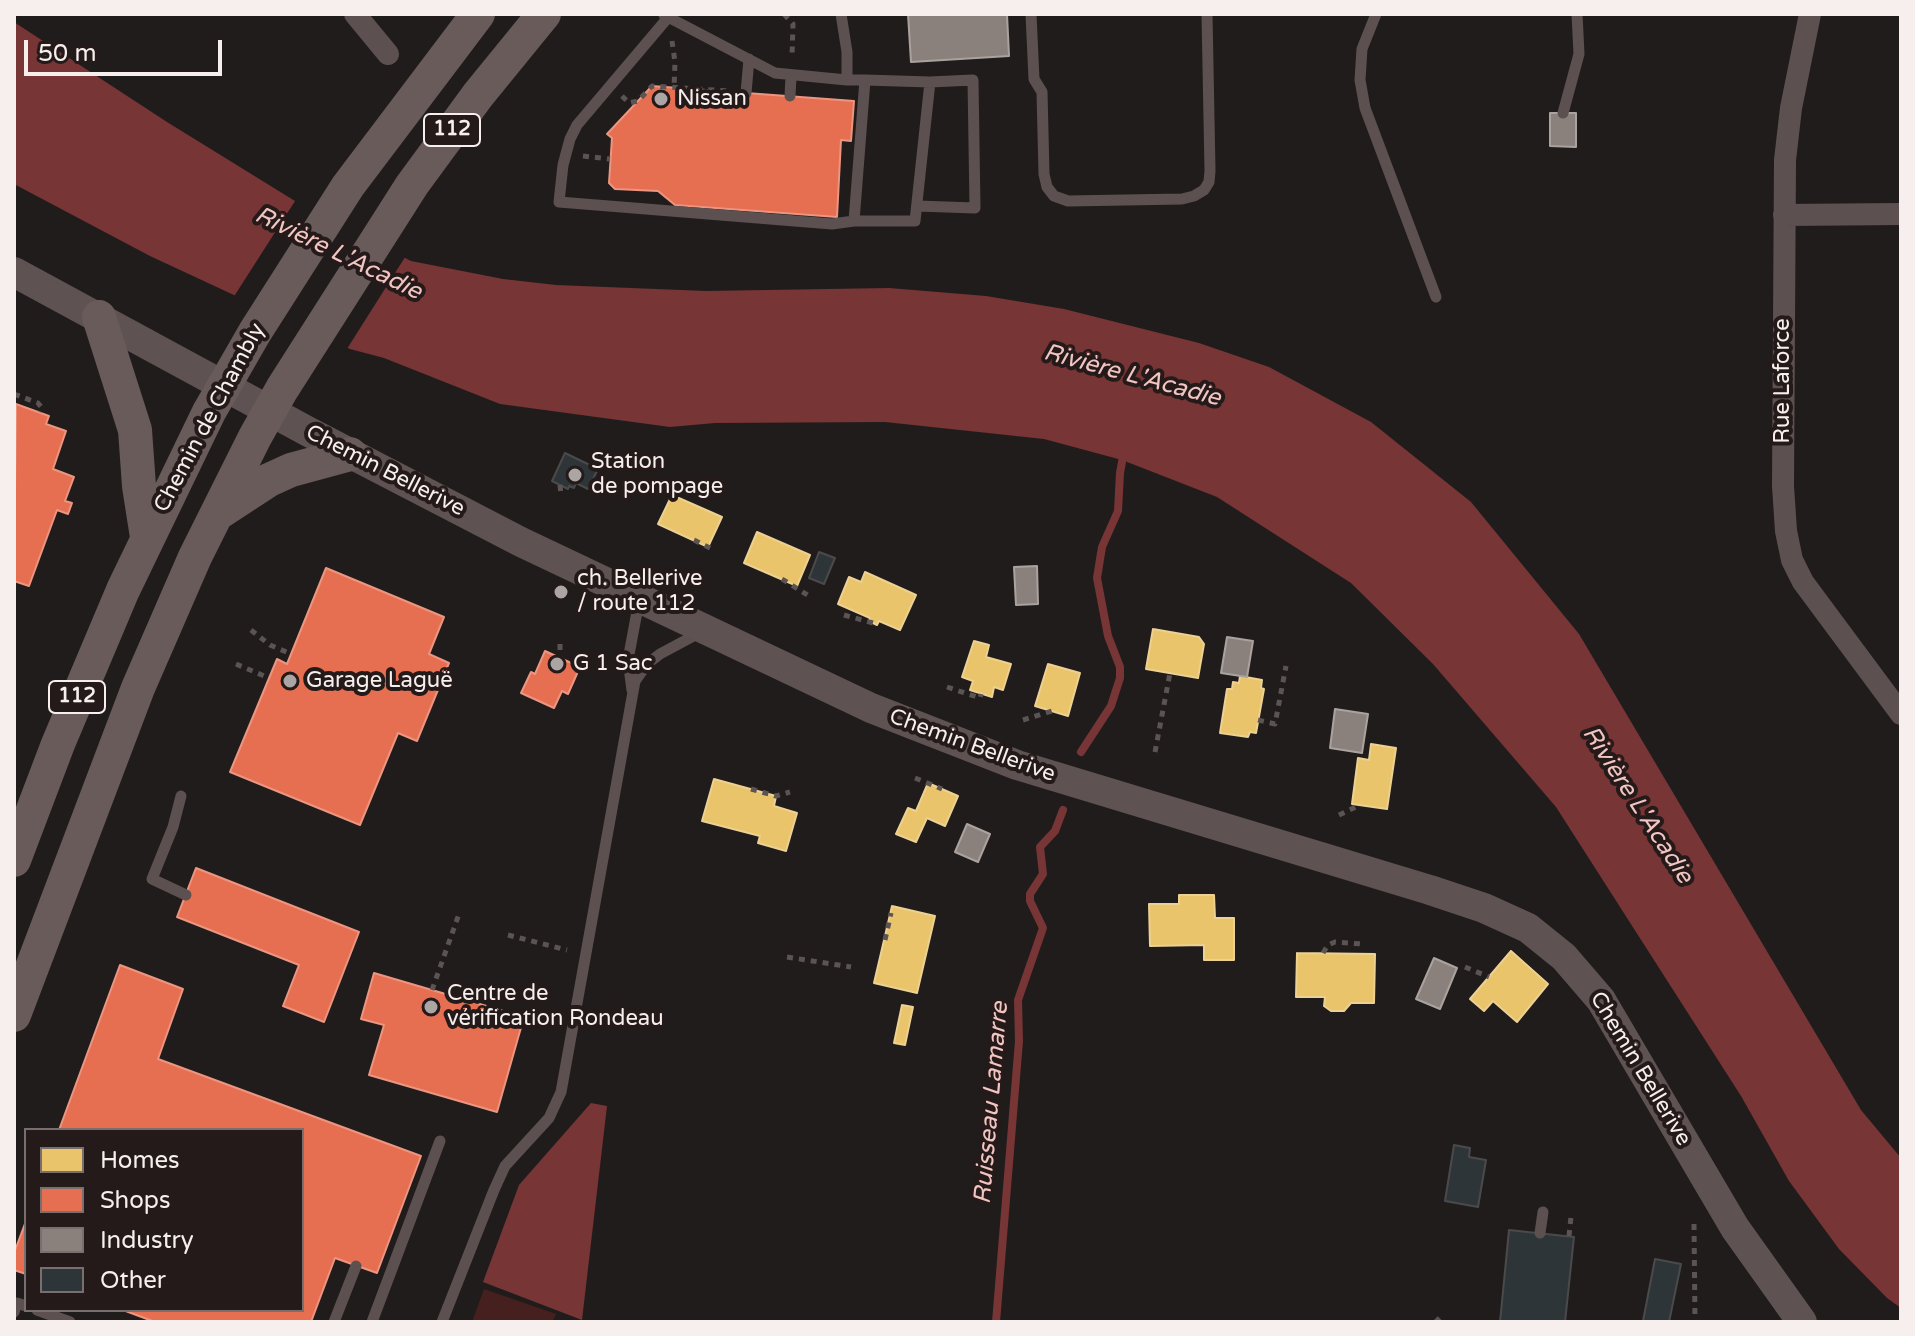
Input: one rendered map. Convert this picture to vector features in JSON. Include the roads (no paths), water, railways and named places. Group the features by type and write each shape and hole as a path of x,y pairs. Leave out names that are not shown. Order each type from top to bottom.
{"main road":[{"name":"Chemin de Chambly","path":"14,860 63,731 147,537 224,386 264,318 376,146 478,14"},
{"name":"112","path":"14,1015 138,688 216,514 269,411 381,234 470,105 544,14"},
{"path":"99,317 135,430 147,537"},
{"path":"216,514 269,480 291,470 350,454"}],"street":[{"path":"355,14 388,54"},
{"name":"Rue Laforce","path":"1810,14 1785,160 1783,486 1788,542 1795,568 1803,582 1901,714"},
{"path":"1784,215 1901,214"},
{"name":"Chemin Bellerive","path":"14,272 269,411 521,542 820,685 984,754 1430,890 1484,908 1528,928 1564,957 1601,1000 1735,1228 1802,1322"}],"lane":[{"path":"841,14 847,52 847,80"},
{"path":"1031,14 1034,79 1042,92 1044,174 1047,187 1054,196 1068,201 1182,199 1204,190 1210,171 1207,14"},
{"path":"1376,14 1362,49 1360,80 1365,108 1436,297"},
{"path":"1563,113 1579,54 1577,14"},
{"path":"917,206 975,208 973,80 847,80 775,73 668,16 577,125 566,151 559,202 832,224 915,221 930,82"},
{"path":"746,93 749,59"},
{"path":"790,96 791,76"},
{"path":"854,221 865,80"},
{"path":"632,691 628,660 639,598"},
{"path":"442,1322 505,1166 549,1118 561,1092 632,691 639,673 660,654 705,630"},
{"path":"181,796 173,827 152,879 186,895"},
{"path":"372,1322 440,1141"},
{"path":"1540,1233 1543,1212"},
{"path":"334,1322 356,1266"},
{"path":"42,1312 70,1322"}],"water":[{"name":"Rivière L'Acadie","path":"14,22 295,201 411,261 503,279 556,285 706,291 889,288 986,296 1064,309 1199,343 1269,367 1371,422 1471,502 1579,634 1861,1110 1901,1158 1901,1308 1887,1298 1839,1249 1789,1181 1741,1096 1556,807 1433,664 1351,583 1217,497 1122,460 1044,439 885,422 715,423 670,427 500,404 384,358 350,349 150,256 14,184"},
{"path":"591,1103 607,1106 582,1320 483,1282 519,1185"}],"waterway":[{"name":"Ruisseau Lamarre","path":"1081,752 1111,706 1120,678 1120,667 1108,636 1097,578 1102,547 1118,511 1124,451"},
{"name":"Ruisseau Lamarre","path":"996,1322 1019,1041 1018,1000 1043,928 1030,901 1030,894 1043,874 1040,847 1055,831 1063,810"}],"place":[{"name":"Nissan","path":"661,99"},
{"name":"Station de pompage","path":"575,475"},
{"name":"ch. Bellerive / route 112","path":"561,592"},
{"name":"G 1 Sac","path":"557,664"},
{"name":"Garage Laguë","path":"290,681"},
{"name":"Centre de vérification Rondeau","path":"431,1007"}]}
